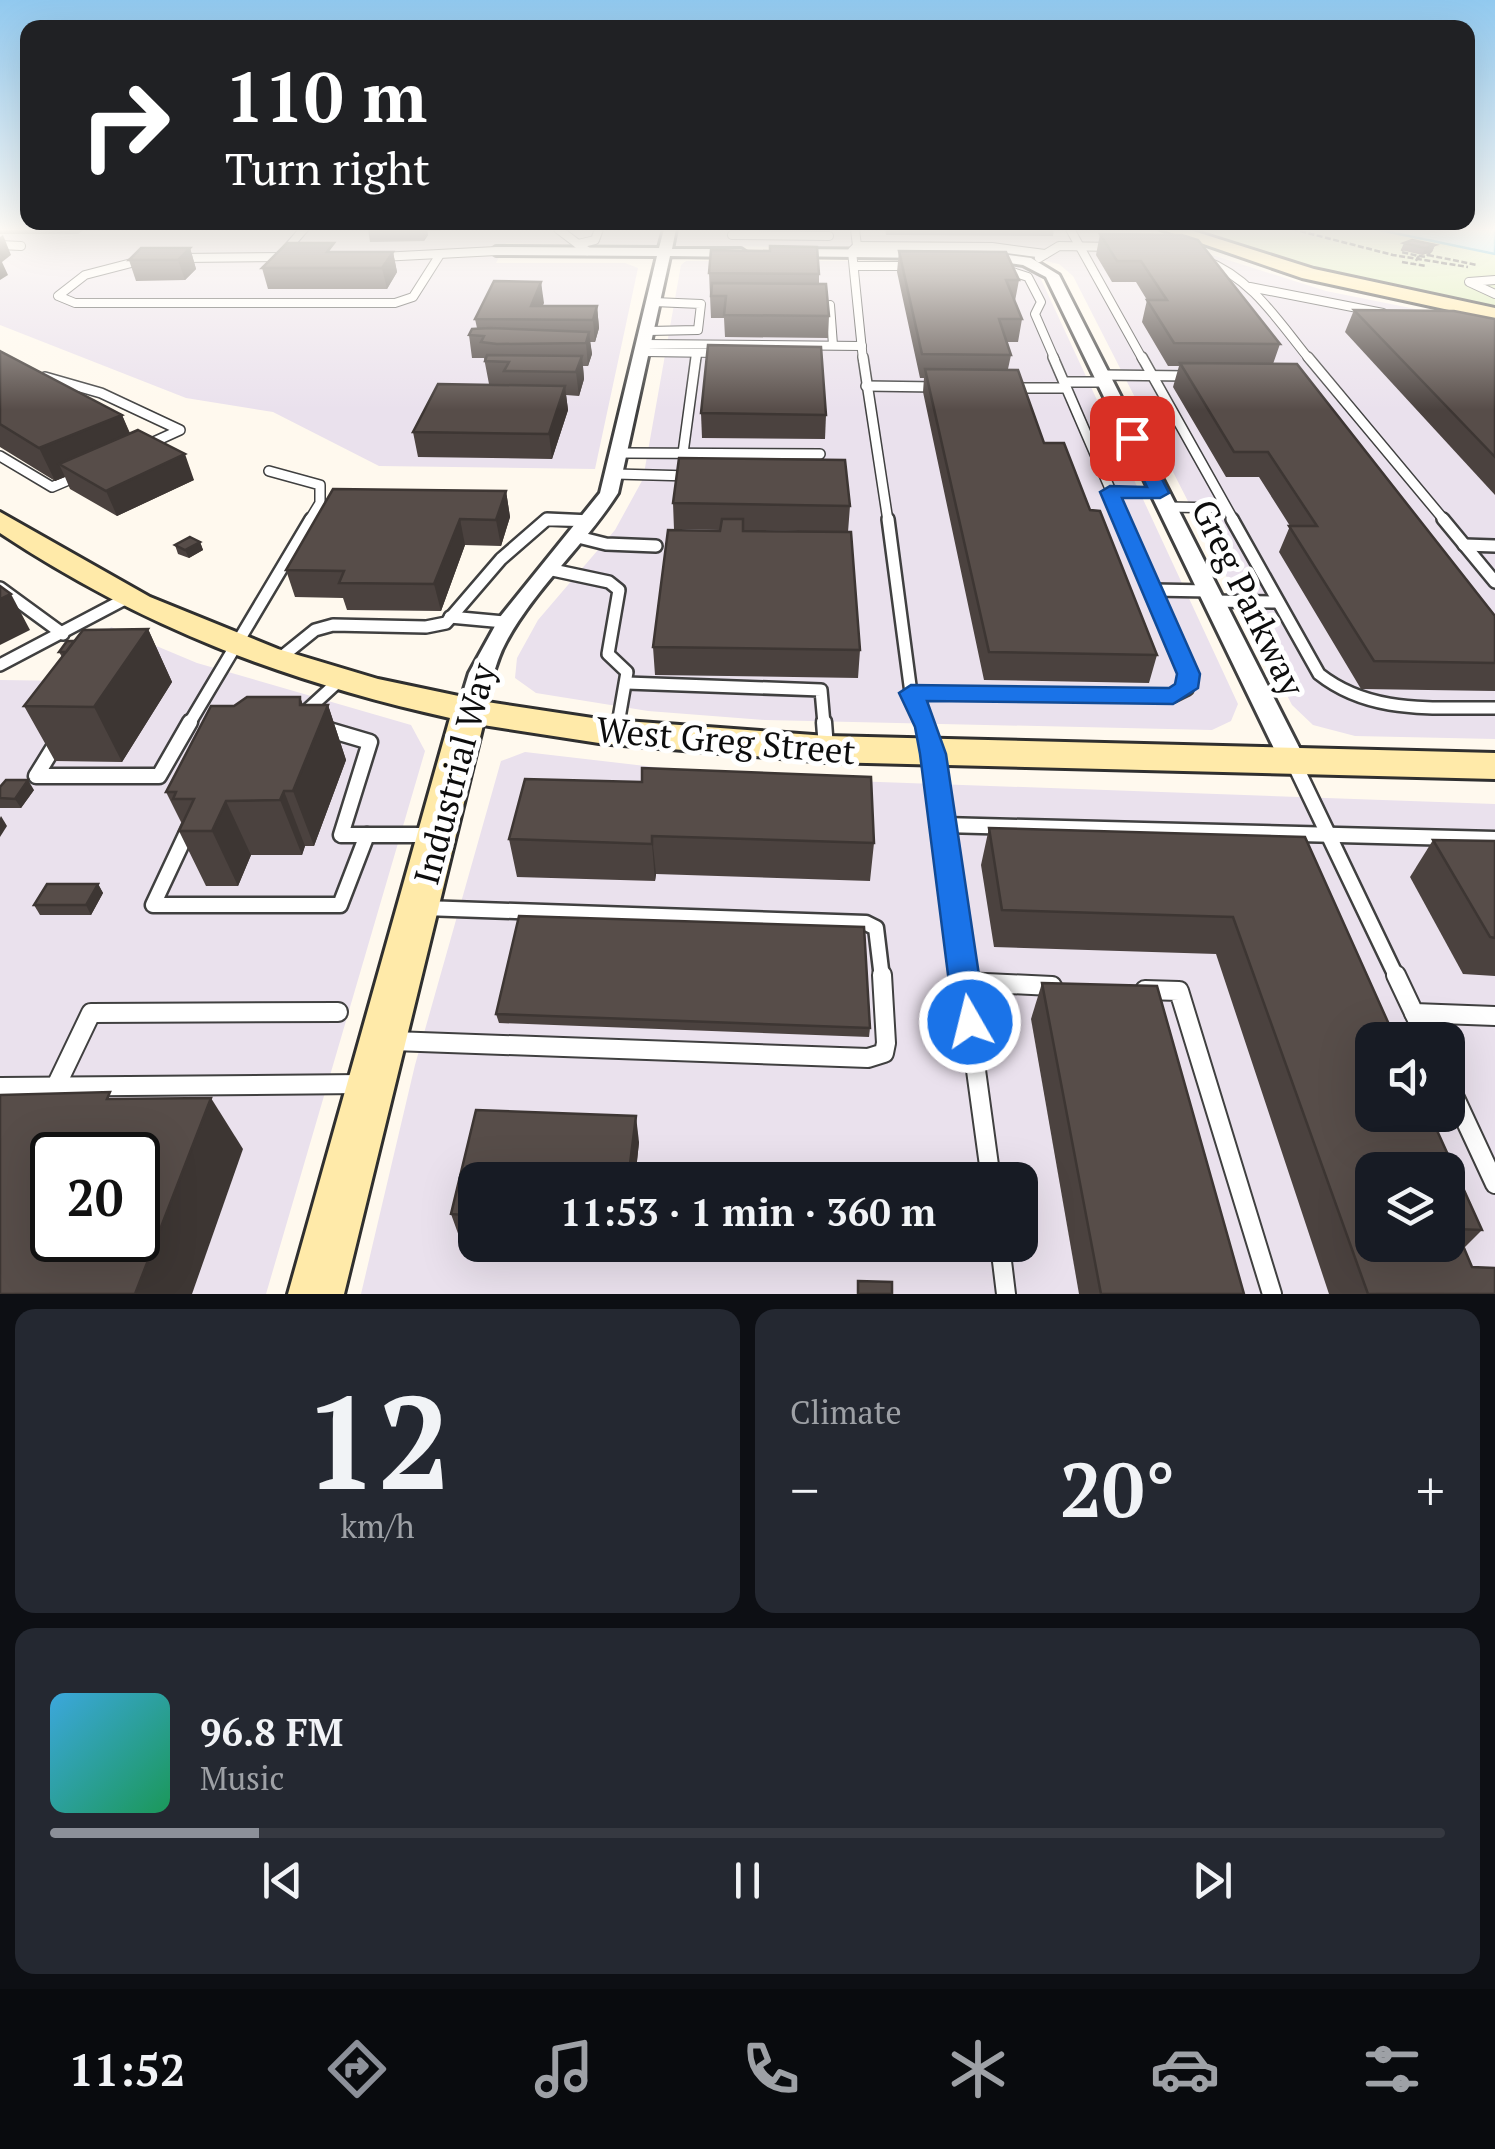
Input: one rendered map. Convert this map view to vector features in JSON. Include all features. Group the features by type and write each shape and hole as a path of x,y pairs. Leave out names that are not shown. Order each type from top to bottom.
{"main road":[{"path":"1380,289 1495,314"},
{"name":"West Greg Street","path":"0,520 128,598 233,643 341,679 470,709 614,734 826,752 1495,766"},
{"name":"Industrial Way","path":"316,1294 470,709"}],"street":[{"name":"Industrial Way","path":"470,709 478,670 504,622 591,521 616,474 657,289"},
{"name":"Greg Parkway","path":"1059,289 1293,761"}],"lane":[{"path":"63,289 58,296 75,303 395,302 412,298 418,289"},
{"path":"857,289 866,386 873,408 911,693 927,727 933,754 989,1162"},
{"path":"1034,289 1041,302"},
{"path":"1104,289 1319,674 1337,693 1363,703 1495,708"},
{"path":"1252,289 1495,582"},
{"path":"1262,289 1394,315"},
{"path":"645,342 698,330 701,304 654,302"},
{"path":"1041,302 1066,303"},
{"path":"911,693 1173,696 1186,688 1189,674 1035,314 1041,302"},
{"path":"830,305 834,346"},
{"path":"645,342 862,346"},
{"path":"645,342 697,352 818,355"},
{"path":"682,453 697,352"},
{"path":"28,372 100,393 180,430 132,452"},
{"path":"994,388 1152,376 1209,376"},
{"path":"1306,377 1325,377"},
{"path":"866,386 957,387"},
{"path":"622,452 820,454"},
{"path":"0,456 52,487 84,473"},
{"path":"158,776 233,643 262,603 320,503 320,485 270,471"},
{"path":"616,474 699,476"},
{"path":"1110,492 1226,508"},
{"path":"450,618 500,559 548,519 591,521"},
{"path":"578,538 606,544 656,546"},
{"path":"1464,545 1495,546"},
{"path":"548,569 616,585 608,654 627,672 614,734"},
{"path":"0,588 63,634"},
{"path":"1153,590 1278,602"},
{"path":"0,665 128,598"},
{"path":"279,659 315,630 333,625 426,627 450,618 504,622"},
{"path":"341,679 296,720 370,742 341,835 437,835"},
{"path":"626,682 821,690 826,752"},
{"path":"64,732 36,776 177,776"},
{"path":"1293,761 1418,1022"},
{"path":"199,808 154,904 340,906 367,835"},
{"path":"944,825 1495,839"},
{"path":"383,1041 868,1058 884,1052 880,938 876,928 866,923 418,908"},
{"path":"964,982 1062,986"},
{"path":"1121,989 1179,991 1272,1294"},
{"path":"56,1086 91,1013 338,1012"},
{"path":"1414,1013 1495,1016"},
{"path":"0,1087 19,1094 56,1086 372,1084"},
{"path":"1465,1120 1495,1184"},
{"path":"1002,1262 1006,1294"}],"shaded area":[{"path":"0,289 633,289 595,469 379,466 273,412 186,398 0,325"},
{"path":"677,289 1046,289 1238,704 1231,721 1212,730 765,720 648,711 536,693 515,678 517,658 538,620 615,530 643,479"},
{"path":"1080,289 1321,289 1495,325 1495,739 1355,736 1313,725 1292,705"},
{"path":"111,627 197,663 411,725 425,751 266,1294 0,1294 0,680 71,681"},
{"path":"525,752 740,777 1495,804 1495,1294 361,1294 415,1065 501,761"}],"green space":[{"path":"1410,289 1495,289 1495,307"}],"building":[{"path":"490,289 538,289 531,306 597,306 593,320 475,319"},
{"path":"712,289 827,289 829,316 724,315 726,296 711,296"},
{"path":"908,289 1010,289 1022,319 999,319 1011,355 922,354"},
{"path":"1160,289 1237,289 1280,344 1174,343 1147,300 1167,300"},
{"path":"1354,310 1454,311 1495,319 1495,457"},
{"path":"472,329 589,332 586,343 497,344 481,342 484,336 469,335"},
{"path":"708,345 821,347 826,415 701,413"},
{"path":"0,351 122,415 39,448 0,424"},
{"path":"487,355 582,356 576,372 504,371 509,362 485,361"},
{"path":"1180,363 1297,364 1495,616 1495,663 1374,661 1289,526 1317,526 1268,452 1234,452"},
{"path":"925,369 1018,370 1044,443 1064,443 1090,510 1100,511 1157,655 989,652"},
{"path":"438,384 565,386 549,434 413,432"},
{"path":"138,430 185,454 106,491 59,464"},
{"path":"679,458 845,460 850,506 673,503"},
{"path":"333,489 506,491 496,520 460,519 434,584 339,583 344,571 286,570"},
{"path":"722,519 743,519 743,531 851,532 860,650 653,647 668,530 720,531"},
{"path":"190,537 200,542 185,550 175,545"},
{"path":"0,586 11,594 0,599"},
{"path":"148,629 94,707 24,706 83,630"},
{"path":"67,641 74,641 66,652 59,652"},
{"path":"247,697 300,697 300,705 328,705 293,791 284,791 280,800 226,801 212,831 179,831 194,799 173,799 176,792 166,792 211,706 234,706"},
{"path":"642,768 871,777 874,843 652,836 652,844 509,839 525,779 642,782"},
{"path":"6,780 28,780 15,799 0,798 0,787"},
{"path":"989,828 1305,837 1388,1022 1355,1022 1355,1132 1438,1132 1447,1152 1355,1152 1355,1258 1233,917 1002,910"},
{"path":"1433,840 1495,841 1495,938 1490,937"},
{"path":"47,884 98,884 86,905 34,905"},
{"path":"519,916 864,927 870,1028 496,1014"},
{"path":"1042,983 1157,986 1244,1294 1101,1294"},
{"path":"110,1092 107,1099 211,1098 160,1230 160,1132 30,1132 30,1262 147,1262 135,1294 0,1294 0,1095"},
{"path":"476,1110 636,1116 630,1162 464,1162"},
{"path":"458,1185 458,1215 451,1214"},
{"path":"1465,1192 1482,1230 1465,1229"},
{"path":"1465,1250 1472,1267 1495,1268 1495,1294 1368,1294 1357,1262 1465,1262"},
{"path":"858,1281 892,1282 892,1294 858,1294"}],"route":[{"path":"970,1022 933,754 927,727 911,693 1173,696 1186,688 1189,674 1110,492 1160,493 1132,438"}]}
